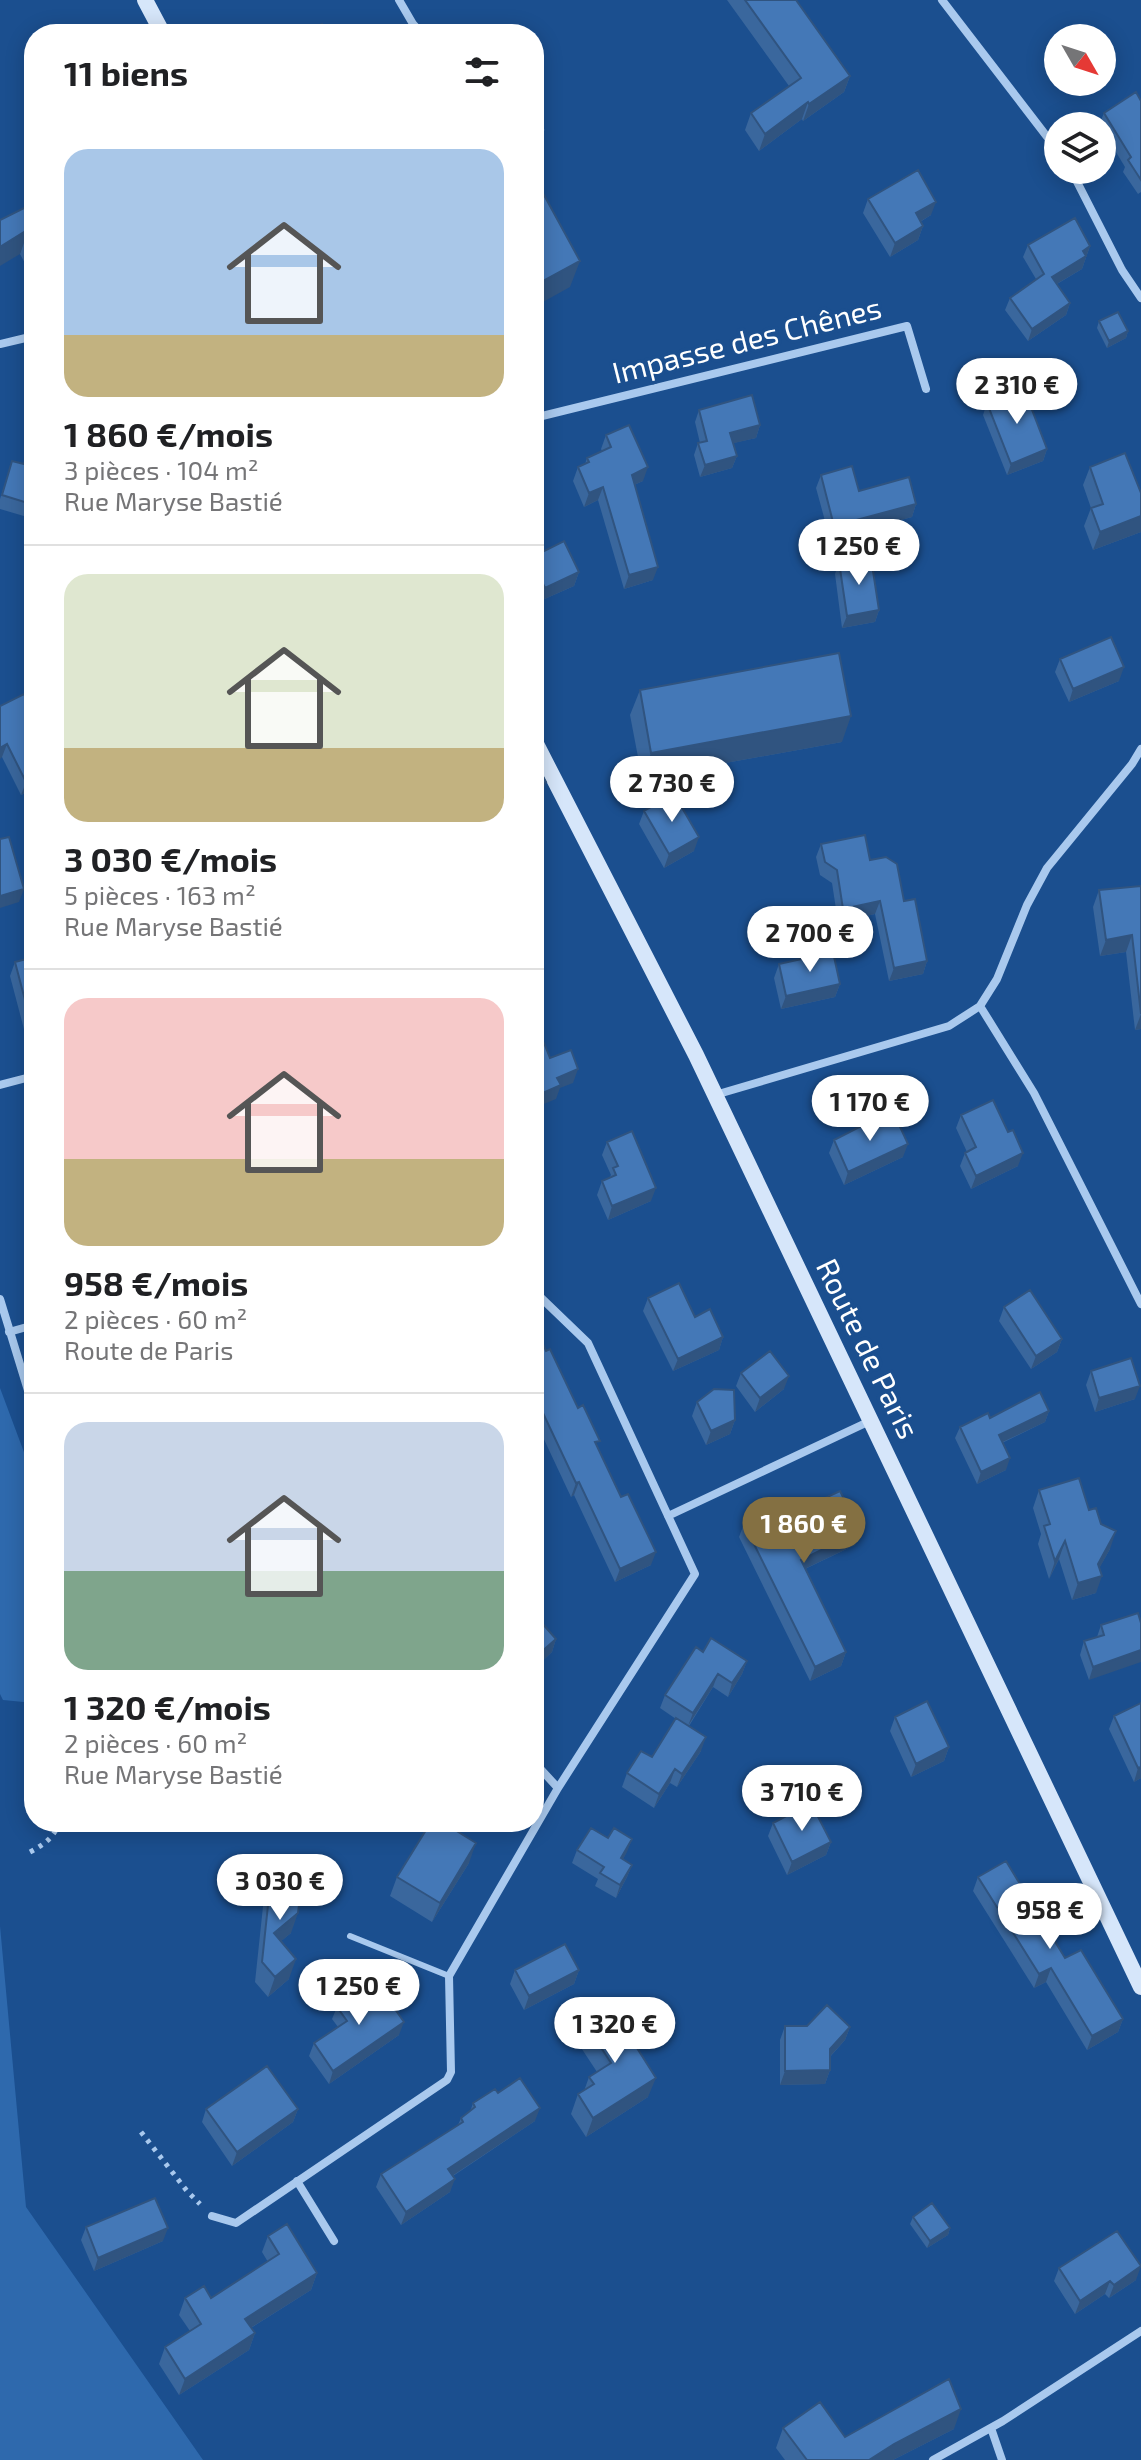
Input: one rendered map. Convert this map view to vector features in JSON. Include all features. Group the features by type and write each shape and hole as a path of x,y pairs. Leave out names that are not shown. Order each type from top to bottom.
{"main road":[{"path":"145,0 158,24"},
{"name":"Route de Paris","path":"544,759 696,1055 1141,1987"}],"street":[{"path":"399,0 413,24"},
{"path":"942,0 1044,133"},
{"path":"1078,184 1122,270 1141,298"},
{"name":"Impasse des Chênes","path":"544,416 907,326 926,389"},
{"path":"0,344 24,338"},
{"path":"714,1095 949,1026 980,1006 997,979 1027,905 1047,868 1141,749"},
{"path":"980,1006 1034,1093 1141,1304"},
{"path":"0,1085 24,1079"},
{"path":"0,1299 24,1379"},
{"path":"544,1301 588,1343 695,1574 544,1812"},
{"path":"9,1332 24,1328"},
{"path":"668,1516 870,1421"},
{"path":"544,1773 558,1788"},
{"path":"212,2216 236,2223 447,2080 451,2072 449,1976 532,1832"},
{"path":"297,2181 334,2241"},
{"path":"933,2460 991,2428 1141,2331"},
{"path":"991,2428 1002,2460"}],"lane":[{"path":"350,1936 449,1976"}],"path":[{"path":"30,1852 45,1844 55,1832"},
{"path":"141,2132 187,2191 212,2216"}],"shaded area":[{"path":"0,1388 24,1452 24,1702 3,1700 0,1694"},
{"path":"0,1926 26,2207 203,2460 0,2460"}],"building":[{"path":"745,0 796,0 850,76 765,134 751,113 801,78"},
{"path":"1136,92 1141,101 1141,180 1116,133 1116,112 1106,112"},
{"path":"918,170 936,202 916,213 923,226 895,243 868,199"},
{"path":"544,195 580,261 544,281"},
{"path":"24,208 24,232 0,247 0,220"},
{"path":"1075,218 1090,246 1083,251 1086,256 1052,277 1070,303 1032,329 1010,298 1044,274 1028,245"},
{"path":"1118,312 1128,331 1109,341 1099,321"},
{"path":"1024,389 1047,449 1011,464 987,403"},
{"path":"752,395 760,425 730,433 737,456 705,465 698,443 707,441 699,410"},
{"path":"629,425 648,467 632,475 658,567 629,575 603,487 589,493 578,467 589,462 587,458 611,447 606,435"},
{"path":"1125,453 1141,493 1141,516 1100,532 1091,508 1103,504 1090,467"},
{"path":"12,461 24,464 24,502 2,495"},
{"path":"852,466 859,491 909,477 916,504 834,526 821,475"},
{"path":"564,541 579,572 545,588 544,551"},
{"path":"871,558 879,610 847,616 839,562"},
{"path":"1111,637 1124,667 1073,689 1060,659"},
{"path":"839,653 851,716 651,753 640,690"},
{"path":"24,694 24,778 7,744 0,748 0,706"},
{"path":"674,794 699,837 669,854 644,811"},
{"path":"865,835 870,860 886,857 897,864 904,901 915,899 927,961 894,968 880,901 843,909 837,870 825,862 821,844"},
{"path":"9,837 24,889 0,896 0,839"},
{"path":"1141,886 1141,1014 1132,935 1106,940 1099,890"},
{"path":"833,952 840,984 786,996 779,964"},
{"path":"24,960 24,996 15,962"},
{"path":"544,1043 550,1058 571,1050 578,1069 557,1078 561,1085 544,1092"},
{"path":"993,1100 1008,1132 1013,1130 1023,1153 976,1176 965,1153 976,1147 961,1115"},
{"path":"895,1116 908,1144 848,1172 834,1140 871,1121 873,1125"},
{"path":"632,1131 656,1188 612,1206 602,1181 616,1175 613,1168 618,1166 607,1142"},
{"path":"679,1283 695,1317 710,1309 723,1337 678,1359 648,1298"},
{"path":"1030,1290 1062,1339 1036,1356 1004,1307"},
{"path":"544,1346 546,1351 550,1349 578,1408 583,1405 600,1441 595,1442 621,1497 628,1494 656,1552 620,1569 579,1482 576,1483 544,1415"},
{"path":"770,1351 789,1376 760,1398 741,1373"},
{"path":"1131,1358 1140,1386 1099,1398 1091,1371"},
{"path":"714,1389 734,1390 735,1420 711,1431 697,1402"},
{"path":"1040,1392 1049,1411 999,1435 1010,1458 981,1472 960,1427 988,1413 990,1418"},
{"path":"1079,1478 1089,1510 1096,1508 1101,1524 1116,1531 1098,1564 1102,1576 1078,1583 1065,1541 1055,1561 1044,1526 1050,1524 1039,1490"},
{"path":"840,1491 860,1531 801,1560 846,1652 815,1667 744,1524 789,1504 793,1513"},
{"path":"1138,1613 1141,1650 1093,1667 1084,1641 1104,1635 1101,1625"},
{"path":"544,1625 556,1639 544,1650"},
{"path":"711,1638 747,1661 732,1683 718,1674 693,1713 665,1695 696,1647 703,1652"},
{"path":"927,1701 949,1747 916,1764 895,1717"},
{"path":"1141,1703 1141,1767 1138,1768 1114,1716"},
{"path":"676,1718 706,1737 682,1774 675,1769 659,1794 627,1773 641,1751 652,1757"},
{"path":"811,1803 831,1842 792,1862 773,1823"},
{"path":"591,1828 608,1838 614,1828 632,1839 621,1858 632,1865 620,1885 600,1873 604,1867 577,1850"},
{"path":"425,1832 458,1832 476,1843 440,1903 397,1877"},
{"path":"1006,1861 1065,1958 1081,1950 1123,2019 1092,2036 1051,1968 1039,1974 978,1877"},
{"path":"271,1877 302,1880 298,1913 274,1933 296,1959 275,1977 262,1962"},
{"path":"565,1944 579,1970 529,1996 515,1970"},
{"path":"378,1985 404,2022 333,2071 314,2043 347,2021 337,2007"},
{"path":"827,2005 850,2027 830,2049 830,2070 785,2071 785,2026 807,2026"},
{"path":"611,2007 656,2078 593,2118 578,2094 594,2084 589,2077 611,2063 585,2023"},
{"path":"267,2066 298,2109 237,2152 206,2109"},
{"path":"520,2078 540,2108 448,2169 455,2179 406,2212 381,2174 463,2122 461,2118 475,2107 473,2103 495,2089 498,2093"},
{"path":"155,2198 168,2228 98,2258 86,2227"},
{"path":"932,2203 950,2228 930,2241 913,2217"},
{"path":"287,2224 317,2273 245,2319 255,2333 185,2379 165,2347 201,2324 185,2298 204,2286 211,2298 279,2254 268,2236"},
{"path":"1117,2231 1141,2266 1114,2285 1110,2281 1080,2301 1059,2268"},
{"path":"949,2379 961,2409 869,2460 807,2460 783,2428 820,2402 845,2437"}]}
